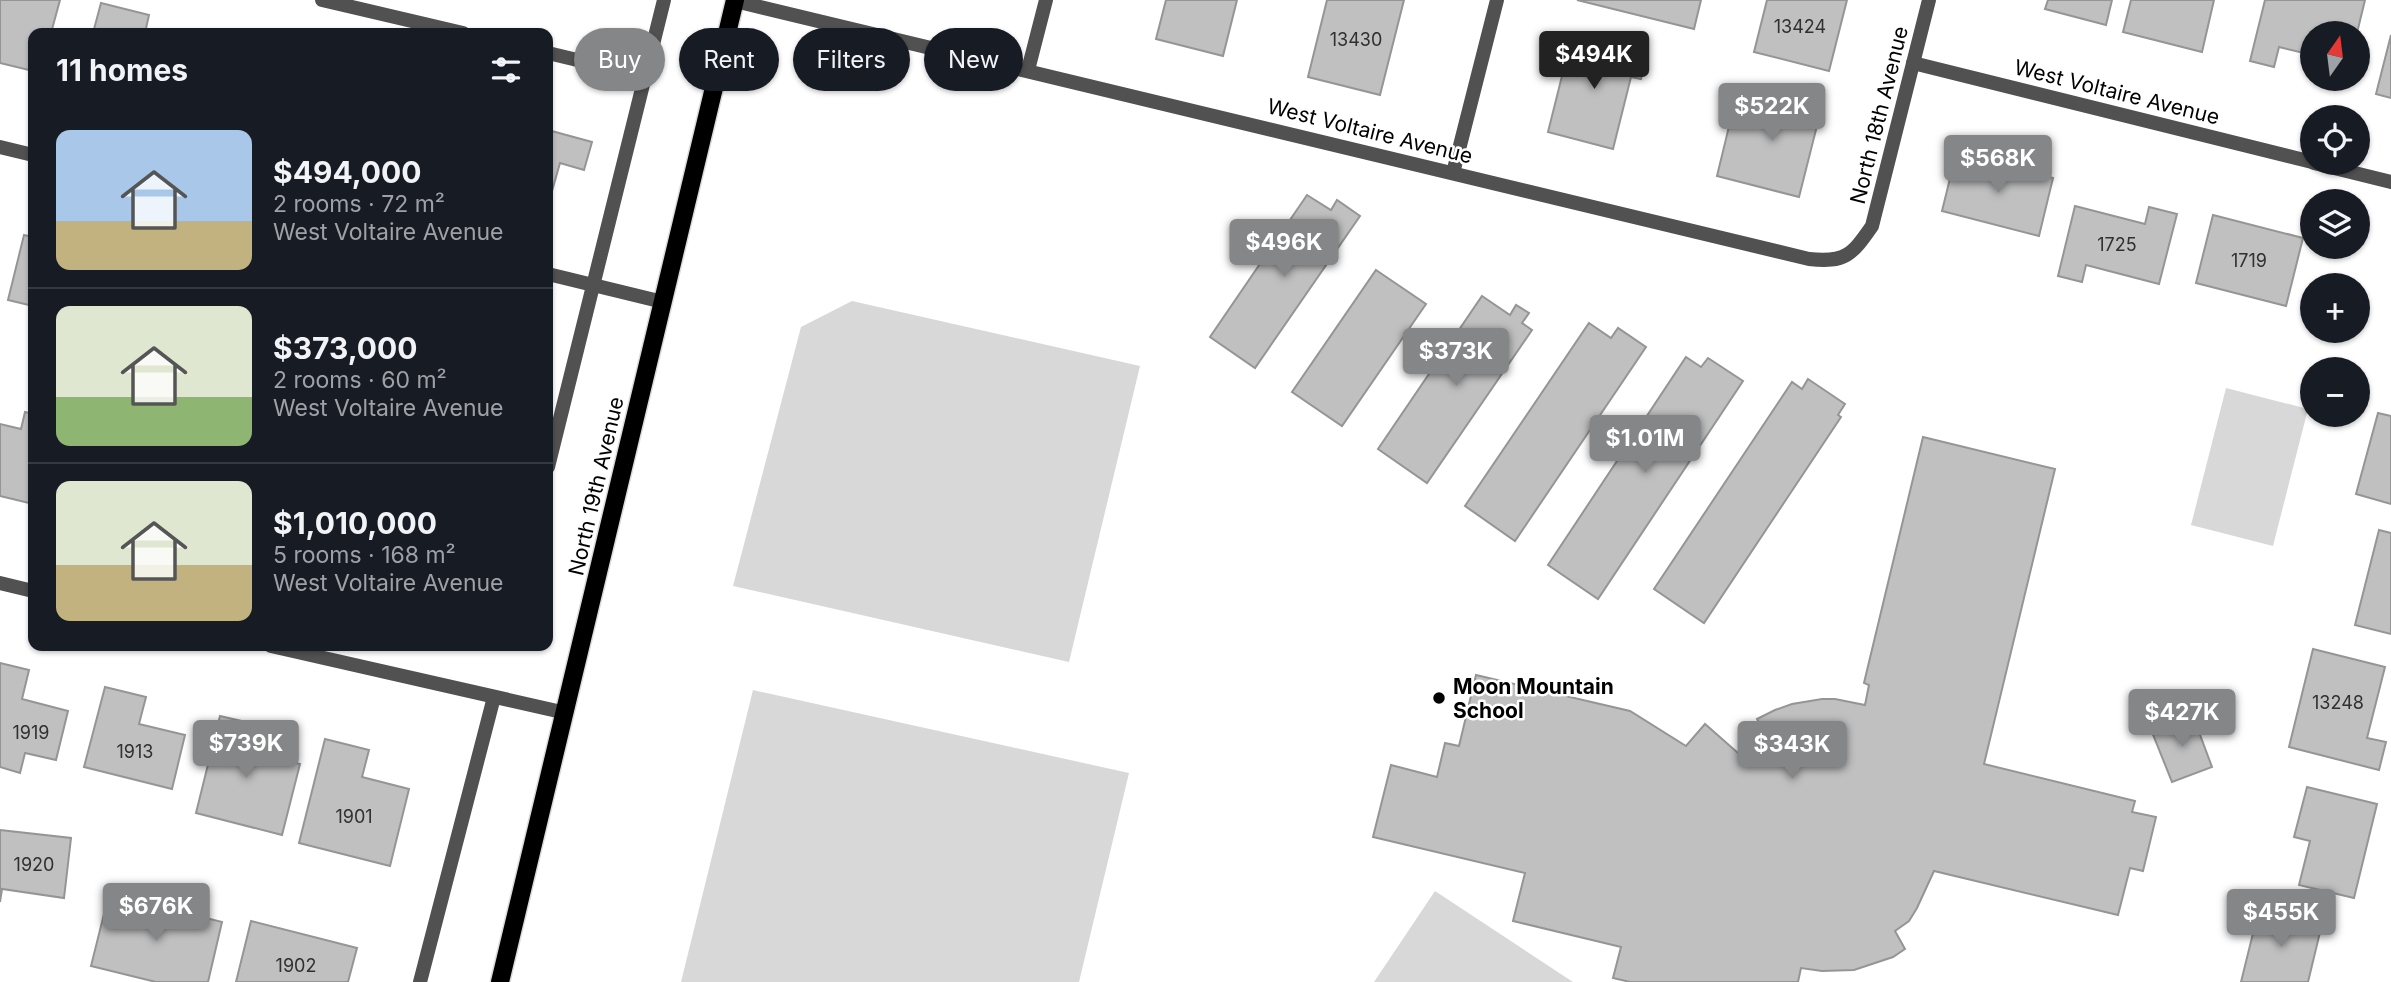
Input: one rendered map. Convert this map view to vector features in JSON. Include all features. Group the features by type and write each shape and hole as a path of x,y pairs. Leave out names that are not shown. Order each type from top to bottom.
{"main road":[{"name":"North 19th Avenue","path":"500,982 735,1"}],"street":[{"path":"322,0 442,28"},
{"path":"657,28 664,0"},
{"path":"1028,70 1046,0"},
{"path":"1453,173 1497,0"},
{"name":"North 18th Avenue","path":"1832,262 1850,254 1872,226 1929,0"},
{"name":"West Voltaire Avenue","path":"735,1 1796,256 1832,262"},
{"path":"553,54 574,59"},
{"name":"West Voltaire Avenue","path":"1913,63 2300,159"},
{"path":"553,447 640,91"},
{"path":"0,148 28,154"},
{"name":"West Voltaire Avenue","path":"2364,175 2391,182"},
{"path":"553,275 663,302"},
{"path":"0,583 28,590"},
{"path":"293,651 566,713"},
{"path":"420,982 494,697"}],"shaded area":[{"path":"852,301 1140,366 1069,662 733,586 801,327"},
{"path":"2226,388 2300,407 2300,427 2303,427 2273,546 2191,525"},
{"path":"753,690 1129,773 1079,982 681,982"},
{"path":"1435,891 1573,982 1374,982"}],"building":[{"path":"0,0 60,0 52,28 28,28 28,70 0,63"},
{"path":"1166,0 1237,0 1223,56 1156,39"},
{"path":"1327,0 1404,0 1380,95 1308,77"},
{"path":"1577,0 1701,0 1694,29"},
{"path":"1767,0 1847,0 1829,71 1754,52"},
{"path":"2048,0 2112,0 2106,25 2045,9"},
{"path":"2131,0 2214,0 2202,52 2123,32"},
{"path":"2265,0 2365,0 2360,21 2300,21 2300,52 2279,47 2274,67 2250,61"},
{"path":"101,3 149,15 146,28 94,28"},
{"path":"2391,35 2391,98 2376,94"},
{"path":"1572,36 1647,55 1641,79 1631,77 1613,149 1548,132"},
{"path":"1768,88 1823,102 1799,197 1717,176 1733,110 1761,117"},
{"path":"553,131 592,142 584,170 560,163 553,188"},
{"path":"1956,154 2053,178 2039,236 1942,211"},
{"path":"1307,195 1331,210 1337,200 1360,216 1255,368 1210,337"},
{"path":"2075,206 2145,224 2149,207 2177,214 2159,284 2086,265 2082,282 2058,276"},
{"path":"2213,215 2300,237 2300,250 2286,306 2196,283"},
{"path":"24,235 28,236 28,305 8,300"},
{"path":"1376,270 1426,304 1342,426 1292,392"},
{"path":"1482,296 1510,315 1516,305 1529,313 1522,323 1532,330 1427,483 1378,449"},
{"path":"1589,323 1611,338 1618,328 1646,347 1515,541 1465,506"},
{"path":"1686,357 1701,367 1708,358 1743,381 1598,599 1548,565"},
{"path":"1808,379 1845,404 1838,415 1841,417 1704,623 1654,589 1792,382 1802,389"},
{"path":"25,412 28,413 28,503 0,496 0,424 21,429"},
{"path":"2378,413 2391,416 2391,504 2356,494"},
{"path":"1923,437 2055,469 1984,764 2135,801 2132,812 2156,817 2143,871 2130,868 2118,915 1934,871 1909,921 1895,931 1905,949 1893,957 1854,970 1822,971 1801,968 1798,982 1630,982 1613,978 1621,947 1513,921 1525,873 1373,837 1391,765 1437,777 1445,743 1459,746 1476,675 1630,711 1686,746 1705,724 1747,761 1770,744 1757,719 1775,710 1822,699 1865,705 1869,685 1864,683"},
{"path":"2379,530 2391,533 2391,634 2355,625"},
{"path":"2313,649 2385,667 2367,738 2386,742 2379,770 2289,747"},
{"path":"0,663 29,670 22,699 68,711 56,760 25,753 20,773 0,767"},
{"path":"105,687 146,697 139,724 185,735 172,789 84,767"},
{"path":"220,716 263,726 256,753 300,764 282,835 196,813"},
{"path":"2193,716 2212,767 2172,782 2152,732"},
{"path":"325,739 369,750 362,777 409,789 390,866 299,843"},
{"path":"2307,787 2377,804 2354,898 2299,885 2310,841 2294,837"},
{"path":"0,830 71,838 64,898 2,889 0,902"},
{"path":"109,894 222,922 208,982 156,982 91,966"},
{"path":"2259,909 2322,924 2308,982 2241,982"},
{"path":"251,921 357,948 348,982 236,982"}],"place":[{"name":"Moon Mountain School","path":"1439,698"}]}
